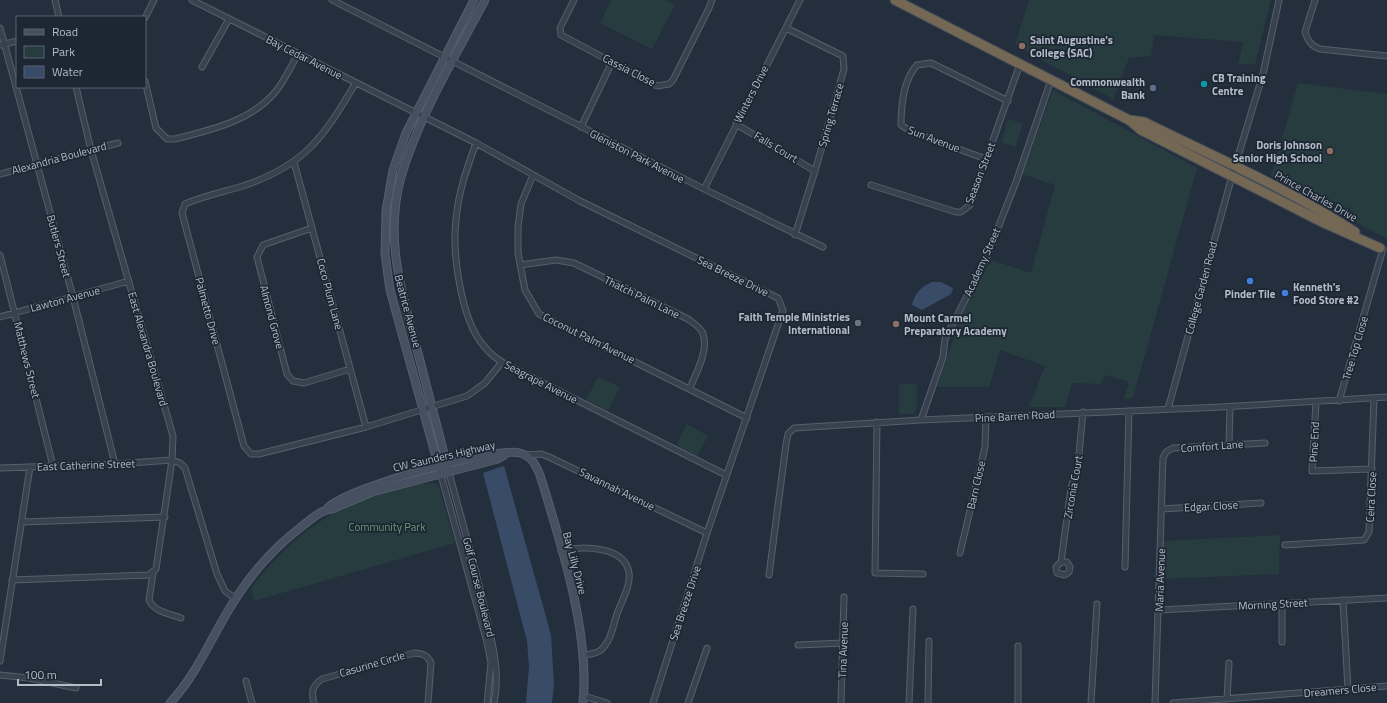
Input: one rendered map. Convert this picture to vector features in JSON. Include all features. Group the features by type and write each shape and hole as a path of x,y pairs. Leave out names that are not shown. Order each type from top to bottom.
{"highway":[{"name":"Prince Charles Drive","path":"895,0 1129,120 1141,130 1324,222 1383,249"},
{"name":"Prince Charles Drive","path":"1129,120 1144,122 1235,167 1327,214 1383,249"}],"main road":[{"name":"Beatrice Avenue","path":"441,475 390,290 384,241 386,211 393,170 406,133 474,0"},
{"name":"Beatrice Avenue","path":"449,473 398,279 394,230 401,179 410,151 424,118 485,0"},
{"path":"506,454 514,452 525,455"},
{"name":"CW Saunders Highway","path":"170,703 190,678 236,599 251,577 272,552 314,517 326,510 334,502 370,486 447,464 497,453 506,454"},
{"name":"CW Saunders Highway","path":"326,510 332,510 378,490 449,473 498,459 506,454"},
{"name":"Bay Lilly Drive","path":"525,455 534,463 540,475 575,605 584,655 584,700"}],"street":[{"path":"55,0 59,16"},
{"path":"146,16 154,0"},
{"name":"Bay Cedar Avenue","path":"192,0 355,84 416,113"},
{"path":"332,0 444,58"},
{"name":"Cassia Close","path":"574,0 560,28 561,35 657,86 669,84 672,80 710,8 712,0"},
{"name":"Winters Drive","path":"704,189 800,0"},
{"name":"College Garden Road","path":"1168,409 1232,176 1263,74 1279,0"},
{"path":"1315,0 1305,32 1310,43 1314,47 1320,49 1387,56"},
{"path":"202,67 230,19"},
{"name":"Butlers Street","path":"0,28 2,45 37,164 73,297 115,464"},
{"name":"Spring Terrace","path":"786,28 843,56 844,69 816,171 795,235"},
{"path":"2,45 16,40"},
{"path":"146,85 156,128 167,140 175,139 233,122 258,109 277,91 298,54"},
{"name":"Gleniston Park Avenue","path":"444,58 795,235 823,247"},
{"path":"581,127 612,62"},
{"name":"Sun Avenue","path":"986,158 912,132 901,125 901,116 909,73 917,65 931,63 1008,101"},
{"name":"Season Street","path":"871,185 956,212 961,212 970,205 1020,64"},
{"name":"Academy Street","path":"921,420 943,357 945,339 985,261 1016,182 1051,80"},
{"name":"Palmetto Drive","path":"355,84 331,124 309,149 294,162 264,178 224,192 199,198 185,204 182,213 244,446 251,454 259,454 366,427 424,410 472,394 485,383 502,362"},
{"name":"East Alexandra Boulevard","path":"76,88 91,150 173,436 172,460 165,517 149,600 154,608 182,618"},
{"name":"Sea Breeze Drive","path":"416,113 587,204 778,298 783,310 747,418 726,474 653,703"},
{"name":"Falls Court","path":"736,124 816,171"},
{"name":"Alexandria Boulevard","path":"0,174 118,142"},
{"name":"Seagrape Avenue","path":"476,144 459,200 454,237 455,257 462,293 474,328 483,346 502,362 726,474"},
{"name":"Coco Plum Lane","path":"294,162 366,427"},
{"name":"Coconut Palm Avenue","path":"533,175 521,204 518,227 518,253 525,290 539,314 690,388 747,418"},
{"name":"Almond Grove","path":"312,228 263,245 257,257 287,374 293,381 304,383 350,369"},
{"name":"Tree Top Close","path":"1339,401 1383,249"},
{"name":"Matthews Street","path":"0,255 16,312 53,466"},
{"name":"Thatch Palm Lane","path":"520,265 556,260 574,263 688,319 698,326 703,334 704,342 700,364 690,388"},
{"name":"Lawton Avenue","path":"0,317 129,281"},
{"name":"Pine Barren Road","path":"769,575 788,434 794,428 804,426 1083,412 1230,407 1387,397"},
{"name":"Ceira Close","path":"1286,545 1364,540 1369,532 1374,398"},
{"name":"Pine End","path":"1316,402 1312,471 1372,469"},
{"path":"1228,445 1230,407"},
{"path":"1125,567 1129,410"},
{"name":"Zirconia Court","path":"1061,562 1071,488 1078,464 1083,412"},
{"name":"Barn Close","path":"960,553 985,447 986,417"},
{"path":"877,422 874,573 924,574"},
{"name":"Comfort Lane","path":"1163,458 1166,452 1173,448 1265,443"},
{"name":"Savannah Avenue","path":"525,455 541,454 549,457 707,533"},
{"name":"Maria Avenue","path":"1155,703 1163,458"},
{"path":"172,460 180,463 185,468 217,574 225,591 236,599"},
{"name":"East Catherine Street","path":"0,468 115,464 172,460"},
{"path":"0,660 30,467"},
{"name":"Golf Course Boulevard","path":"449,473 476,572 496,658 497,690 494,703"},
{"name":"Golf Course Boulevard","path":"441,475 487,642 490,663 487,703"},
{"name":"Edgar Close","path":"1162,509 1261,503"},
{"path":"22,522 165,517"},
{"path":"561,551 582,547 599,549 619,558 626,565 629,572 628,584 607,642 596,653 584,655"},
{"path":"12,580 149,575 153,573"},
{"name":"Tina Avenue","path":"842,703 844,597"},
{"name":"Morning Street","path":"1158,610 1387,598"},
{"path":"1343,600 1348,689"},
{"path":"1091,703 1097,604"},
{"path":"1282,604 1282,642"},
{"path":"909,703 913,609"},
{"path":"928,703 929,641"},
{"path":"798,645 844,643"},
{"path":"1018,646 1018,703"},
{"path":"688,703 707,648"},
{"name":"Casurine Circle","path":"314,703 312,694 314,686 322,679 414,652 424,655 430,659 428,703"},
{"path":"1227,699 1229,663"},
{"path":"0,675 29,678 76,688"},
{"path":"246,681 252,703"},
{"name":"Dreamers Close","path":"1173,703 1387,686"},
{"path":"584,700 607,703"}],"green space":[{"path":"611,0 665,0 675,5 652,49 600,23"},
{"path":"1029,0 1271,0 1255,64 1238,64 1243,42 1154,35 1151,56 1129,58 1113,99 1015,45"},
{"name":"Doris Johnson Senior High School","path":"1298,83 1387,94 1387,239 1271,176"},
{"path":"1053,90 1197,168 1133,398 1124,399 1129,382 1105,375 1101,384 1072,383 1065,407 1029,407 1045,366 1000,350 989,387 937,387 963,310 991,260 1031,273 1055,185 1022,174"},
{"path":"1008,119 1023,123 1015,147 1001,142"},
{"path":"598,377 620,387 608,411 586,400"},
{"path":"899,384 917,384 917,406 914,414 899,414"},
{"path":"687,424 708,436 697,456 676,445"},
{"name":"Community Park","path":"430,483 438,484 455,543 254,601 251,588 269,567 288,547 329,516 376,494 402,487"},
{"path":"1280,535 1279,574 1163,579 1163,541"}],"water":[{"path":"932,282 941,282 953,288 951,294 922,310 912,305 919,291"},
{"path":"504,466 551,635 554,684 552,703 526,703 529,666 527,641 483,473"}],"place":[{"name":"Saint Augustine's College (SAC)","path":"1022,46"},
{"name":"CB Training Centre","path":"1204,84"},
{"name":"Commonwealth Bank","path":"1153,88"},
{"name":"Doris Johnson Senior High School","path":"1330,151"},
{"name":"Pinder Tile","path":"1250,281"},
{"name":"Kenneth's Food Store #2","path":"1285,293"},
{"name":"Faith Temple Ministries International","path":"858,323"},
{"name":"Mount Carmel Preparatory Academy","path":"896,324"}]}
